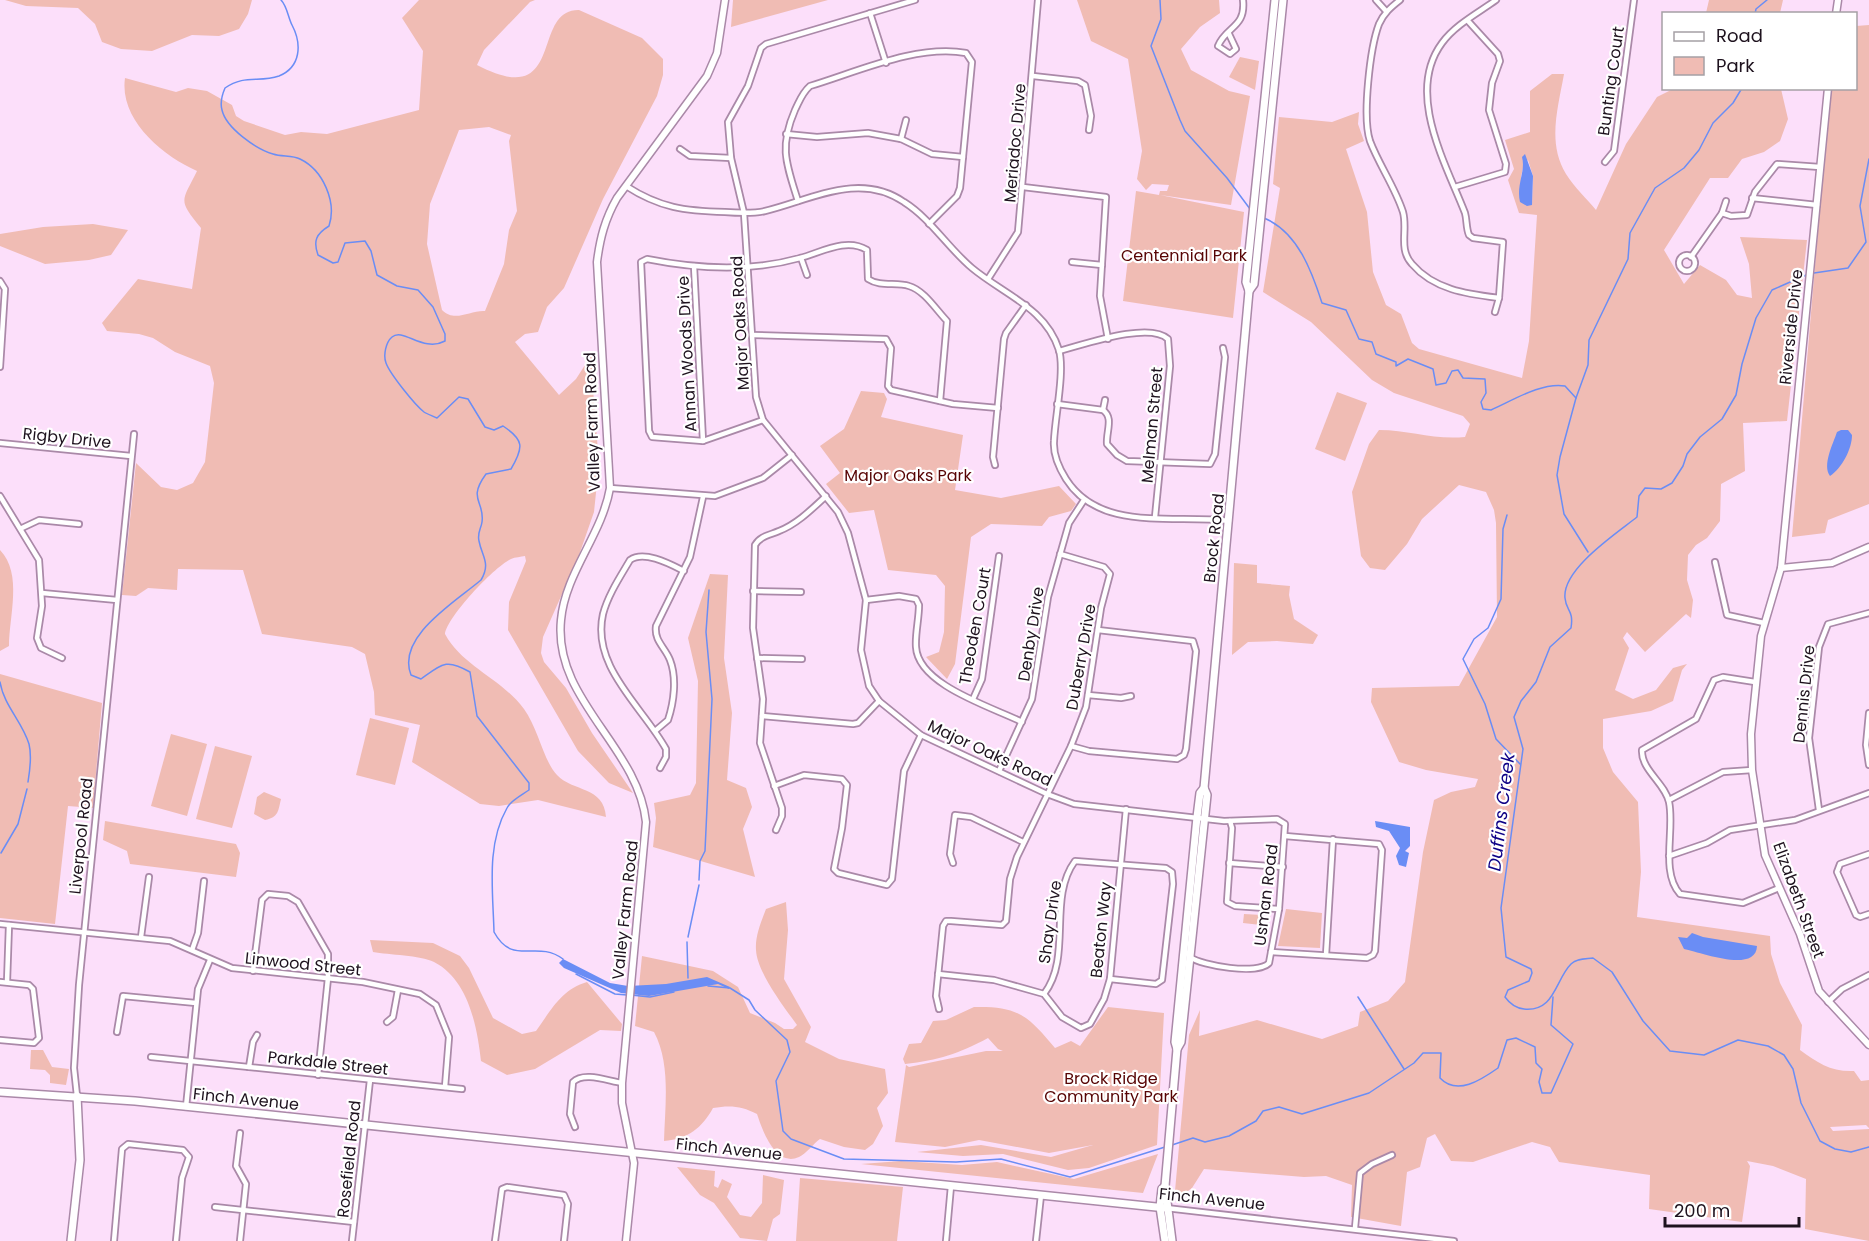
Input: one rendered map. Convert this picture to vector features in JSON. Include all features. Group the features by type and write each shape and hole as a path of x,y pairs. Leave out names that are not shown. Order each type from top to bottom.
{"main road":[{"name":"Brock Road","path":"1177,1049 1181,1042 1190,957 1201,817 1200,793 1204,788 1249,291 1254,284 1255,187 1275,0"},
{"name":"Brock Road","path":"1256,219 1263,190 1283,0"},
{"name":"Brock Road","path":"1165,1241 1162,1189 1165,1186 1177,1049 1175,1042 1182,959 1201,817"},
{"path":"1182,959 1188,969"},
{"name":"Finch Avenue","path":"0,1092 77,1096 1163,1207"},
{"name":"Liverpool Road","path":"71,1241 80,1160 77,1096"},
{"name":"Brock Road","path":"1163,1207 1172,1241"}],"street":[{"name":"Valley Farm Road","path":"626,1241 633,1154 622,1104 622,1083 646,843 645,808 638,785 625,761 573,686 561,647 560,622 566,595 603,520 610,488 597,262 606,217 707,76 717,53 725,0"},
{"path":"886,63 870,13 915,0"},
{"name":"Meriadoc Drive","path":"988,279 1018,231 1038,0"},
{"path":"1229,33 1236,49 1230,54 1218,46 1229,33 1241,20 1244,10 1243,0"},
{"path":"1376,0 1386,11"},
{"path":"1400,0 1386,11 1376,34 1366,119 1371,143 1403,212 1406,252 1410,263 1443,286 1469,295 1499,298"},
{"path":"1495,312 1499,298 1503,242 1473,238 1469,235 1466,215 1426,108 1436,53 1453,31 1496,0"},
{"name":"Bunting Court","path":"1605,162 1614,151 1634,0"},
{"name":"Major Oaks Road","path":"870,13 761,48 747,86 729,116 731,158 744,213 756,397 764,420 826,496 845,525 866,600 861,661 869,686 879,701 921,735 1047,794 1074,804 1230,821"},
{"path":"1455,187 1498,176 1505,172 1506,164 1489,110 1492,83 1500,61 1498,54 1468,21"},
{"path":"798,201 784,143 803,92 810,86 924,52 956,52 969,57 972,63 957,196 929,224"},
{"path":"1033,76 1078,81 1085,85 1091,116 1089,130"},
{"name":"Riverside Drive","path":"1781,568 1828,90"},
{"path":"901,139 906,120"},
{"path":"786,134 817,136 868,133 901,139 932,154 963,157"},
{"path":"680,149 690,156 731,158"},
{"path":"1722,213 1745,216 1750,211 1752,198 1777,164 1820,167"},
{"path":"626,186 661,205 677,210 763,212 837,189 873,189 904,201 972,268 1026,305 1044,322 1059,351 1053,444 1056,458 1072,488 1084,500 1122,516 1229,521"},
{"path":"1023,187 1106,196 1108,202 1100,296 1108,339"},
{"path":"1752,198 1817,205"},
{"path":"1691,257 1722,213 1726,201"},
{"path":"764,420 703,441 652,437 645,357 641,262 647,259 694,266 749,268 801,258 839,246 860,246 867,250 868,279 874,283 910,286 919,292 947,321 940,401"},
{"path":"801,258 807,275"},
{"path":"1072,262 1102,265"},
{"name":"Annan Woods Drive","path":"694,266 703,441"},
{"path":"0,281 5,289 0,367"},
{"path":"995,465 993,457 1006,333 1026,305"},
{"name":"Melman Street","path":"1059,351 1142,331 1163,335 1168,339 1170,366 1155,517"},
{"path":"752,335 779,333 886,339 891,348 888,386 891,390 940,401 998,408"},
{"path":"1057,405 1103,410 1110,417 1107,444 1117,455 1127,461 1210,464 1213,461 1225,357 1223,348"},
{"path":"1103,410 1105,400"},
{"name":"Liverpool Road","path":"77,1096 75,1045 134,434"},
{"name":"Rigby Drive","path":"0,442 131,456"},
{"path":"610,488 703,497 715,496 763,478 792,455"},
{"path":"0,496 22,528 39,560 42,593 37,638 41,648 62,658"},
{"path":"776,830 782,816 782,808 760,743 763,699 753,628 755,545 758,539 791,524 826,496"},
{"path":"655,731 668,720 674,682 670,660 656,638 656,626 693,547 703,497"},
{"name":"Denby Drive","path":"999,771 1032,699 1048,597 1069,523 1084,500"},
{"path":"22,528 39,520 79,524"},
{"path":"1781,568 1832,563 1869,547"},
{"name":"Duberry Drive","path":"939,1009 936,996 943,926 946,921 1002,925 1006,921 1011,879 1023,842 1082,720 1110,574 1104,567 1060,554"},
{"name":"Theoden Court","path":"973,699 982,679 999,556"},
{"path":"660,768 666,750 608,662 602,642 602,623 606,605 630,560 634,557 662,561 684,570"},
{"path":"1715,562 1727,615 1764,623"},
{"name":"Elizabeth Street","path":"1781,568 1764,623 1755,682 1751,734 1752,770 1765,855 1800,934 1819,991 1869,1045"},
{"path":"753,591 801,592"},
{"path":"42,593 117,600"},
{"path":"866,600 899,596 916,599 920,605 916,647 922,666 944,686 1022,722"},
{"name":"Dennis Drive","path":"1819,810 1809,748 1819,647 1828,624 1869,613"},
{"path":"1071,746 1089,751 1177,759 1184,755 1186,749 1196,651 1193,642 1098,630"},
{"path":"758,658 802,659"},
{"path":"1755,682 1723,677 1713,680 1695,719 1642,750 1642,758 1669,800 1669,856 1676,889 1680,894 1743,903 1779,888"},
{"path":"1088,695 1121,698 1131,696"},
{"path":"762,716 853,724 879,701"},
{"path":"1869,713 1866,745 1869,765"},
{"path":"774,786 804,775 842,779 847,785 834,868 838,873 887,885 892,879 904,771 921,735"},
{"path":"1669,800 1723,772 1752,770"},
{"path":"1669,856 1707,843 1731,830 1795,820 1869,793"},
{"name":"Beaton Way","path":"1044,994 1062,1017 1082,1028 1090,1024 1104,999 1110,979 1126,809"},
{"path":"953,863 950,854 955,815 971,817 1023,842"},
{"name":"Usman Road","path":"1188,969 1209,966 1263,968 1269,963 1280,909 1285,824 1280,820 1230,821"},
{"path":"1230,821 1232,828 1227,902 1236,906 1280,909"},
{"path":"1271,952 1367,958 1374,953 1382,850 1377,843 1285,836"},
{"path":"1326,955 1333,839"},
{"path":"1869,854 1840,864 1837,872 1856,915 1860,917 1869,914"},
{"name":"Shay Drive","path":"1044,994 1054,977 1064,888 1072,864 1080,859 1166,868 1172,872 1173,884 1162,980 1156,984 1110,979"},
{"path":"1229,863 1283,867"},
{"path":"141,937 149,877"},
{"path":"192,950 198,933 204,881"},
{"path":"253,970 262,900 268,894 278,893 298,902 305,910 328,954 328,978 318,1075"},
{"name":"Linwood Street","path":"0,924 170,941 232,968 328,978 398,990 429,999 441,1014 450,1048 445,1087"},
{"path":"7,982 9,925"},
{"name":"Usman Road","path":"1190,957 1209,966"},
{"path":"186,1107 198,989 210,960"},
{"path":"938,974 994,980 1044,994"},
{"path":"1828,1002 1856,979 1869,975"},
{"path":"0,982 29,986 33,989 39,1038 34,1043 0,1040"},
{"path":"387,1022 393,1017 398,990"},
{"path":"117,1032 123,996 196,1003"},
{"path":"249,1067 253,1042 257,1035"},
{"name":"Parkdale Street","path":"151,1057 462,1089"},
{"path":"575,1127 570,1114 573,1082 577,1078 586,1077 622,1083"},
{"name":"Rosefield Road","path":"352,1241 370,1080"},
{"path":"240,1133 236,1166 246,1184 240,1241"},
{"path":"114,1241 122,1149 128,1144 183,1150 189,1157 182,1178 176,1241"},
{"path":"1354,1228 1360,1173 1372,1164 1392,1155"},
{"path":"946,1241 951,1186"},
{"path":"495,1241 502,1190 507,1187 564,1195 568,1204 564,1241"},
{"path":"1036,1241 1041,1194"},
{"path":"215,1207 354,1222"},
{"name":"Finch Avenue","path":"1163,1207 1454,1241"}],"green space":[{"path":"5,0 252,0 248,14 239,29 219,36 192,35 152,51 121,49 102,42 95,24 78,8 26,6"},
{"path":"419,0 535,0 530,2 484,50 477,65 505,76 524,76 536,68 555,25 564,14 579,10 642,38 663,59 663,75 657,96 603,199 564,288 547,307 538,332 525,334 515,342 559,395 576,379 594,351 592,376 599,464 594,512 578,558 543,637 541,653 544,662 566,688 592,733 633,793 609,783 578,751 508,630 509,602 526,561 525,556 511,559 483,582 454,616 445,634 462,655 515,698 529,717 552,769 564,780 600,800 606,817 538,800 499,806 480,804 412,762 420,725 375,715 374,692 365,654 352,647 262,634 243,570 178,569 177,590 148,588 136,596 122,595 136,463 161,487 177,490 193,483 205,462 214,383 210,366 175,352 153,338 139,334 107,331 102,323 138,279 192,289 201,228 188,211 184,200 197,171 171,156 146,135 129,108 125,93 125,78 176,92 188,88 207,91 232,105 236,116 244,121 285,135 301,132 327,134 419,110 423,51 402,18","holes":["489,127 511,135 509,141 517,211 509,230 504,264 485,311 452,316 442,310 427,244 430,204 459,130"]},
{"path":"733,0 828,0 731,27"},
{"name":"Centennial Park","path":"1077,0 1219,0 1220,13 1200,27 1181,49 1191,70 1229,91 1250,96 1231,205 1160,195 1244,212 1233,318 1123,301 1136,191 1159,195 1160,191 1167,191 1169,185 1152,184 1146,190 1137,179 1142,151 1128,59 1091,41"},
{"path":"1709,0 1783,0 1780,12 1706,12"},
{"path":"1869,25 1869,504 1828,520 1825,533 1792,537 1830,90 1857,90 1857,26"},
{"path":"1240,57 1259,61 1255,90 1229,77"},
{"path":"1552,74 1564,74 1557,112 1555,138 1557,150 1566,174 1596,210 1626,144 1657,97 1671,90 1781,90 1788,119 1780,141 1764,152 1742,159 1728,178 1710,178 1664,250 1684,284 1700,265 1726,280 1737,295 1752,298 1749,264 1740,237 1807,240 1787,421 1743,423 1745,471 1721,484 1720,521 1707,538 1696,545 1688,555 1687,580 1693,600 1691,618 1686,614 1645,652 1627,632 1623,638 1629,648 1615,690 1633,699 1656,690 1673,668 1687,664 1682,670 1673,701 1651,711 1603,719 1603,748 1613,772 1638,802 1641,872 1637,917 1770,936 1771,954 1780,983 1802,1025 1800,1050 1825,1066 1854,1071 1861,1081 1869,1080 1869,1128 1866,1125 1830,1127 1833,1131 1869,1129 1869,1241 1805,1229 1806,1179 1773,1166 1747,1161 1750,1166 1742,1222 1649,1209 1650,1175 1559,1162 1550,1147 1532,1142 1473,1162 1451,1161 1435,1134 1427,1138 1420,1167 1407,1172 1401,1226 1351,1217 1352,1185 1326,1176 1304,1177 1204,1169 1192,1188 1184,1194 1175,1191 1189,1035 1200,1010 1199,1036 1257,1020 1322,1039 1358,1026 1360,1012 1388,1001 1405,982 1423,852 1434,800 1451,792 1475,787 1478,779 1426,770 1399,762 1371,702 1372,688 1459,686 1497,617 1496,523 1494,510 1486,492 1459,485 1422,519 1407,544 1385,570 1370,568 1361,556 1352,492 1369,444 1379,430 1453,438 1465,437 1470,424 1463,416 1394,393 1372,380 1311,322 1263,292 1280,188 1273,184 1279,117 1332,122 1359,112 1358,124 1364,141 1346,149 1367,212 1373,272 1386,305 1401,314 1412,343 1419,349 1522,378 1529,341 1537,215 1519,213 1508,180 1514,169 1505,140 1530,132 1530,91","holes":["1528,160 1533,176 1532,204 1521,177 1524,163"]},
{"path":"93,224 128,230 111,255 89,260 45,264 0,246 0,234 43,227"},
{"name":"Major Oaks Park","path":"861,391 884,393 887,399 881,417 963,435 955,490 1001,498 1059,486 1076,504 1071,511 1049,517 1042,526 991,524 971,537 955,664 947,679 926,657 939,652 944,632 945,586 936,575 888,570 874,510 849,513 826,484 840,473 820,446 844,429"},
{"path":"1337,392 1367,403 1345,461 1315,449"},
{"path":"0,550 11,571 13,596 9,646 0,651"},
{"path":"1234,563 1257,565 1257,583 1290,586 1289,595 1294,619 1318,635 1313,644 1277,641 1248,642 1232,655"},
{"path":"710,574 728,575 724,658 732,713 727,780 746,788 752,807 743,829 755,877 653,847 656,818 654,803 690,795 696,783 698,681 688,638"},
{"path":"0,674 102,703 93,808 68,806 55,924 0,918"},
{"path":"370,718 409,728 395,785 356,775"},
{"path":"171,734 207,744 187,816 151,806"},
{"path":"215,746 252,756 232,828 196,819"},
{"path":"264,792 281,799 275,815 265,820 254,814 257,797"},
{"path":"105,821 236,844 240,853 236,877 130,864 127,851 103,840"},
{"path":"786,902 788,930 784,979 811,1027 805,1042 839,1059 885,1069 888,1093 877,1108 883,1126 873,1144 865,1150 844,1147 820,1139 802,1156 791,1159 776,1152 762,1129 757,1114 746,1109 725,1107 713,1108 699,1127 687,1135 664,1141 666,1085 663,1057 654,1032 635,1026 642,956 713,971 738,987 750,1013 784,1029 793,1029 797,1025 766,979 756,950 757,934 766,909"},
{"path":"1286,909 1322,913 1320,948 1278,946"},
{"path":"1244,914 1262,915 1261,925 1243,923"},
{"path":"370,940 433,943 460,956 469,968 493,1018 522,1034 536,1031 564,995 578,985 587,982 622,1024 621,1031 600,1030 535,1069 507,1075 481,1061 474,1019 469,1006 456,980 446,970 428,960 373,952"},
{"name":"Brock Ridge Community Park","path":"974,1007 1002,1008 1021,1015 1037,1028 1055,1048 1071,1041 1080,1046 1108,1007 1164,1013 1157,1145 1089,1168 1068,1170 1003,1154 963,1156 917,1152 981,1145 1051,1157 1093,1145 1049,1153 979,1140 945,1147 895,1142 906,1065 909,1067 986,1051 1003,1051 988,1038 948,1056 905,1064 903,1059 909,1044 921,1043 933,1021 946,1020"},
{"path":"31,1050 43,1050 52,1067 69,1069 66,1085 50,1083 50,1075 45,1070 30,1069"},
{"path":"1158,1154 1143,1193 861,1164 901,1161 962,1165 997,1162 1074,1179"},
{"path":"677,1167 715,1171 714,1186 718,1188 722,1179 732,1184 727,1197 740,1215 751,1217 762,1203 763,1175 784,1180 780,1214 773,1219 767,1241 740,1238 714,1203 700,1195"},
{"path":"800,1178 903,1187 897,1241 796,1241"}],"water":[{"path":"1525,154 1533,176 1532,205 1527,206 1520,202 1519,196 1523,168 1522,157"},
{"path":"1848,430 1852,435 1850,446 1842,463 1830,476 1827,466 1829,454 1837,432"},
{"path":"1375,821 1410,827 1410,846 1405,851 1409,853 1406,867 1399,865 1396,856 1400,848 1389,831 1376,827"},
{"path":"1692,933 1757,946 1754,954 1747,959 1714,957 1684,949 1678,937 1687,938"},
{"path":"563,959 610,983 628,986 666,984 707,977 730,987 729,989 718,984 649,996 621,993 564,968 559,963"}],"waterway":[{"path":"281,0 297,40 298,54 295,61 292,67 279,76 239,81 225,88 221,105 225,117 235,131 250,143 273,154 300,159 308,164 321,179 329,197 331,217 329,226 317,238 318,255 333,263 338,262 345,243 365,241 371,251 377,275 397,286 418,290 433,307 445,334 445,341 429,344 397,335 390,339 386,349 385,360 388,368 415,403 424,412 437,418 459,397 468,399 485,427 494,430 503,426 515,436 520,444 518,455 511,469 486,474 480,483 477,495 482,515 479,538 486,564 481,580 443,610 420,634 412,647 409,661 411,675 421,679 439,667 449,664 470,672 477,716 529,783 529,790 507,808 496,837 492,868 494,932 509,948 517,951 544,951 563,959"},
{"path":"1160,0 1161,19 1151,46 1180,120 1185,131 1227,178 1250,209"},
{"path":"1755,12 1767,0"},
{"path":"1588,552 1564,514 1557,475 1576,398 1588,365 1589,340 1628,259 1630,233 1655,188 1684,168 1699,150 1713,123 1733,103 1741,90"},
{"name":"Duffins Creek","path":"1814,273 1848,268 1866,242 1860,206 1869,159"},
{"path":"1264,218 1276,224 1295,243 1314,279 1322,303 1346,310 1359,339 1372,342 1376,354 1396,362 1396,366 1408,359 1433,369 1436,385 1446,383 1452,371 1458,370 1463,378 1485,379 1486,393 1481,402 1483,409 1491,410 1546,387 1565,386 1576,398"},
{"name":"Duffins Creek","path":"1806,275 1772,290 1756,318 1742,364 1736,395 1722,419 1700,437 1687,454 1683,466 1672,483 1661,489 1645,488 1639,496 1637,517 1592,553 1572,575 1566,587 1565,598 1571,614 1571,628 1550,647 1536,682 1521,701 1514,717 1523,749 1501,908 1506,957 1531,969 1532,973 1529,981 1508,990 1505,997 1513,1005 1524,1009 1534,1009 1542,1005 1553,994 1573,962 1593,958 1612,972 1643,1021 1670,1051 1704,1055 1738,1040 1768,1046 1784,1055 1793,1069 1801,1103 1820,1141 1835,1149 1851,1152 1869,1147"},
{"path":"1507,515 1503,529 1501,599 1488,628 1474,639 1463,659 1485,704 1496,739 1520,764"},
{"path":"699,880 700,861 705,851 712,699 706,632 709,590"},
{"path":"0,682 5,699 29,744 31,758 28,782"},
{"path":"1,853 18,824 27,789"},
{"path":"688,937 699,885"},
{"path":"687,942 688,978"},
{"path":"576,974 615,994 627,995"},
{"path":"708,986 730,988 749,1000 755,1010 787,1040 790,1052 776,1081 783,1131 791,1139 844,1159 956,1162 1001,1159 1070,1177 1165,1147"},
{"path":"631,995 650,997 674,992"},
{"path":"1358,997 1404,1069"},
{"path":"1172,1145 1193,1138 1205,1142 1229,1136 1256,1121 1263,1111 1279,1107 1302,1114 1369,1093 1414,1063 1423,1053 1441,1053 1440,1078 1447,1083 1454,1086 1469,1084 1498,1068 1507,1040 1516,1038 1535,1047 1536,1063 1542,1069 1539,1082 1542,1093 1551,1093 1573,1044 1551,1025 1553,997"}]}
